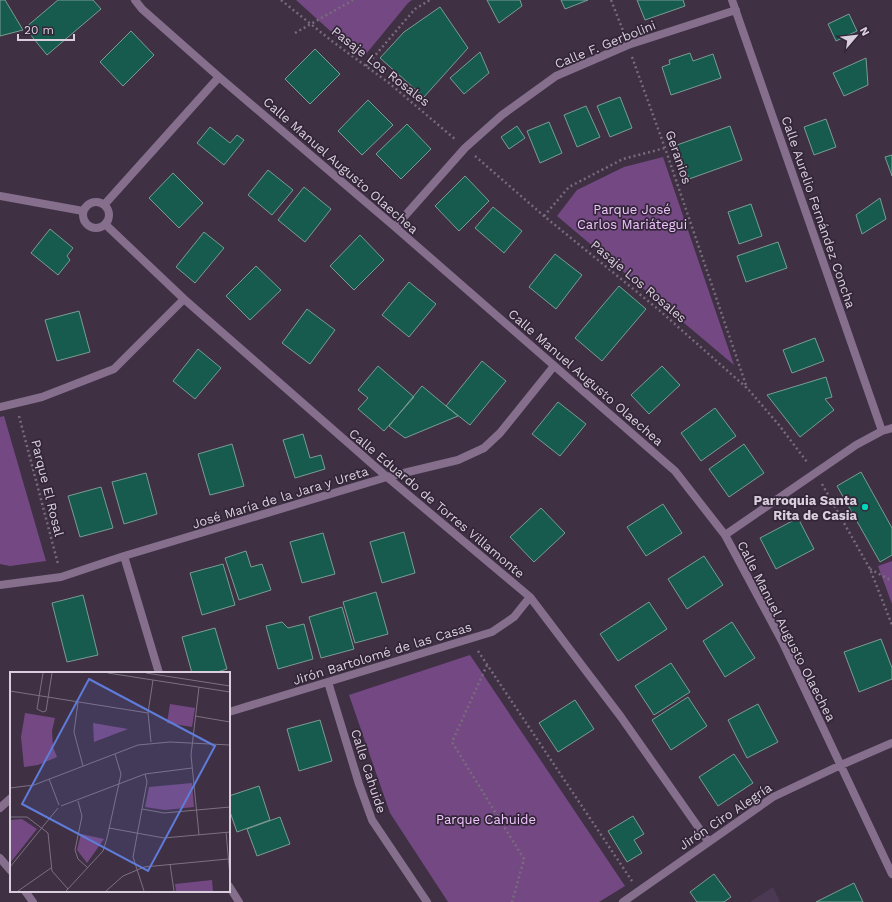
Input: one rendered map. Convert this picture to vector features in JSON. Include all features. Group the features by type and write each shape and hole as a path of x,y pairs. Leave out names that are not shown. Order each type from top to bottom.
{"street":[{"name":"Calle Manuel Augusto Olaechea","path":"135,0 142,9 219,77 395,227 675,471 725,535 782,641 892,874"},
{"name":"Calle Aurelio Fernández Concha","path":"732,0 882,431"},
{"name":"Calle F. Gerbolini","path":"395,227 465,148 502,115 556,76 628,45 736,10"},
{"path":"104,205 219,77"},
{"path":"0,196 83,211"},
{"path":"92,202 104,205 108,212 108,220 99,228 91,227 85,222 82,215 83,211 88,204 92,202"},
{"name":"Calle Eduardo de Torres Villamonte","path":"105,224 184,299 387,477 530,597 621,717 708,841"},
{"path":"0,407 42,397 114,369 184,299"},
{"name":"José María de la Jara y Ureta","path":"0,585 61,577 124,556 387,477 458,460 484,448 500,433 554,366"},
{"path":"725,535 856,445 882,431 892,428"},
{"path":"124,556 159,672"},
{"name":"Jirón Bartolomé de las Casas","path":"230,712 492,632 514,617 530,597"},
{"name":"Calle Cahuide","path":"328,682 359,784 372,820 427,902"},
{"name":"Jirón Ciro Alegría","path":"622,902 773,797 841,765 892,744"},
{"path":"0,808 10,799"},
{"path":"0,858 10,870"},
{"path":"230,888 238,902"},
{"path":"26,892 33,902"}],"path":[{"name":"Pasaje Los Rosales","path":"281,0 333,42 389,83 544,216 659,310 748,389 779,425 815,473 870,569 892,625"},
{"path":"295,33 353,0"},
{"path":"366,66 415,9 430,0"},
{"name":"Geranios","path":"612,0 748,389"},
{"path":"544,216 569,187 623,159 665,148"},
{"name":"Parque El Rosal","path":"16,404 61,577"},
{"path":"870,569 892,581"},
{"path":"469,638 638,891"},
{"path":"487,664 452,742 524,859 512,902"}],"shaded area":[{"path":"773,887 780,902 750,902"}],"green space":[{"path":"296,0 412,0 366,54 337,37"},
{"name":"Parque José Carlos Mariátegui","path":"663,157 734,365 557,216 577,190 624,167"},
{"path":"4,416 46,561 10,566 0,564 0,417"},
{"path":"892,561 892,604 878,566"},
{"name":"Parque Cahuide","path":"470,655 625,886 599,902 448,902 390,813 349,695"}],"building":[{"path":"0,0 5,0 23,30 0,36"},
{"path":"58,0 93,0 101,9 47,55 25,28"},
{"path":"487,0 520,0 522,6 499,23"},
{"path":"561,0 588,0 565,9"},
{"path":"637,0 683,0 685,6 645,20"},
{"path":"440,7 468,48 424,97 380,58 404,32"},
{"path":"849,14 857,31 836,41 828,24"},
{"path":"131,31 154,55 123,86 100,62"},
{"path":"315,49 340,74 310,104 285,79"},
{"path":"480,52 489,73 464,94 450,78"},
{"path":"690,53 693,61 713,54 721,78 671,95 662,67 670,64 669,60"},
{"path":"866,58 868,85 844,96 833,73"},
{"path":"620,97 632,128 610,137 597,106"},
{"path":"368,100 393,125 362,155 338,131"},
{"path":"586,106 600,137 577,147 564,115"},
{"path":"826,119 836,147 814,155 804,127"},
{"path":"549,122 562,153 540,163 527,131"},
{"path":"407,124 431,149 401,179 376,154"},
{"path":"517,126 525,138 509,149 501,137"},
{"path":"730,126 742,160 689,179 677,145"},
{"path":"210,127 230,143 237,135 244,140 224,165 197,143"},
{"path":"892,155 892,176 885,157"},
{"path":"268,170 293,190 272,215 248,195"},
{"path":"173,173 203,203 179,228 149,198"},
{"path":"465,176 489,201 459,231 435,206"},
{"path":"304,187 331,209 305,242 278,220"},
{"path":"880,198 886,219 862,234 856,215"},
{"path":"751,204 762,236 739,244 728,212"},
{"path":"493,207 522,231 504,253 475,228"},
{"path":"50,229 73,248 67,256 70,260 58,275 31,253"},
{"path":"204,232 224,248 195,283 176,267"},
{"path":"360,235 384,260 354,290 330,266"},
{"path":"778,242 787,268 746,282 737,256"},
{"path":"555,254 582,275 556,309 529,287"},
{"path":"256,266 281,290 250,320 226,296"},
{"path":"409,282 436,304 409,337 382,315"},
{"path":"619,286 646,309 602,361 575,338"},
{"path":"307,309 335,330 310,364 282,343"},
{"path":"79,311 90,352 57,361 45,320"},
{"path":"815,338 824,361 792,373 783,350"},
{"path":"198,349 221,368 195,399 173,381"},
{"path":"482,361 506,381 470,425 446,406"},
{"path":"378,366 414,397 384,431 358,409 368,398 358,390"},
{"path":"662,366 680,385 649,414 631,395"},
{"path":"826,377 832,397 825,399 834,410 800,437 767,395"},
{"path":"422,386 458,416 405,438 389,426"},
{"path":"558,402 586,424 560,456 532,434"},
{"path":"715,408 736,436 701,461 681,433"},
{"path":"303,434 310,458 321,455 325,469 295,478 283,440"},
{"path":"232,444 244,486 210,495 198,454"},
{"path":"744,444 764,473 729,497 709,469"},
{"name":"Parroquia Santa Rita de Casia","path":"861,472 892,528 892,555 880,562 837,486"},
{"path":"146,473 157,514 124,524 112,482"},
{"path":"101,487 113,528 80,537 68,496"},
{"path":"663,504 682,533 646,556 627,527"},
{"path":"541,508 565,533 534,562 510,537"},
{"path":"798,518 814,549 776,569 760,538"},
{"path":"404,532 415,573 382,583 370,542"},
{"path":"323,533 335,574 302,583 290,542"},
{"path":"246,551 251,567 262,564 271,590 239,600 225,558"},
{"path":"704,556 723,585 687,609 668,579"},
{"path":"223,564 235,605 202,615 190,573"},
{"path":"376,592 388,634 355,643 343,602"},
{"path":"83,595 98,655 67,662 52,603"},
{"path":"649,602 667,629 618,661 600,634"},
{"path":"342,607 354,649 321,658 309,617"},
{"path":"282,622 288,628 304,624 313,659 278,669 266,626"},
{"path":"732,622 755,658 725,677 703,641"},
{"path":"215,628 227,669 217,672 192,672 182,637"},
{"path":"881,639 892,668 892,679 859,692 844,652"},
{"path":"671,663 690,692 654,715 635,686"},
{"path":"688,697 707,726 671,750 652,720"},
{"path":"575,700 594,729 558,752 539,723"},
{"path":"758,704 778,742 747,758 728,720"},
{"path":"320,720 332,761 299,771 287,729"},
{"path":"734,754 753,783 718,806 699,777"},
{"path":"259,786 270,820 237,832 230,812 230,796"},
{"path":"633,816 644,834 634,840 642,853 627,862 608,831"},
{"path":"280,817 290,844 257,856 247,829"},
{"path":"714,874 731,897 724,902 697,902 690,892"},
{"path":"854,883 863,902 816,902"}],"place":[{"name":"Parroquia Santa Rita de Casia","path":"865,507"}]}
